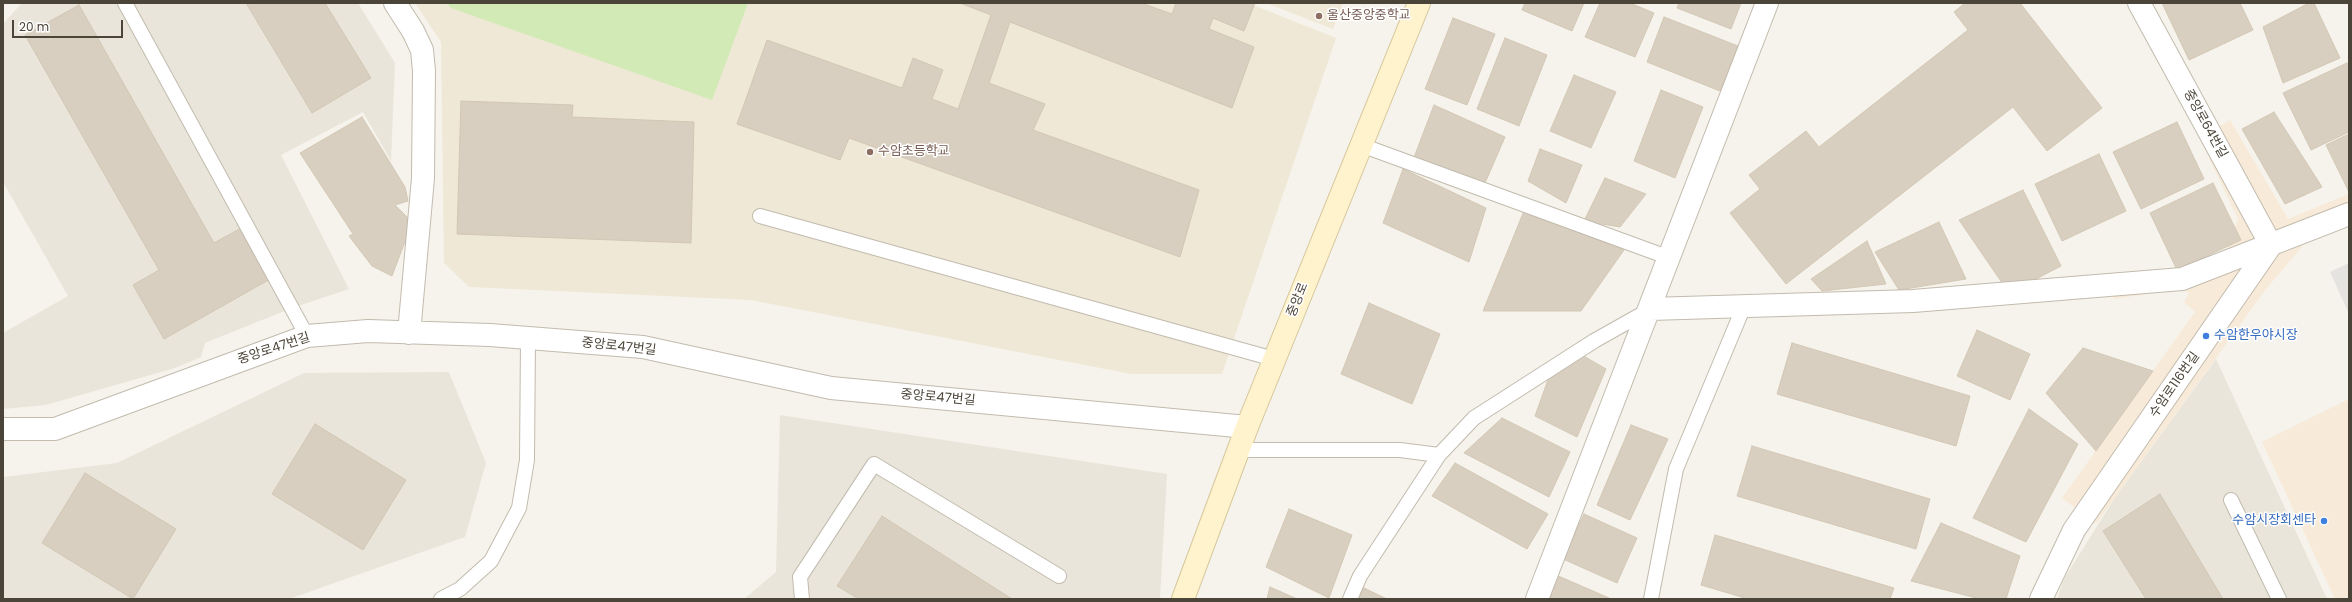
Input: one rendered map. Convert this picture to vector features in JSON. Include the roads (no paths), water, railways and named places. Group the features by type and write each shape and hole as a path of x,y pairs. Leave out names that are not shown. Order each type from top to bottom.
{"main road":[{"name":"중앙로","path":"1183,599 1247,427 1419,3"}],"street":[{"path":"395,3 416,37 422,50 424,71 423,178 409,333"},
{"path":"1538,599 1767,3"},
{"name":"중앙로64번길","path":"2139,3 2271,246"},
{"path":"1650,309 1913,301 2182,279 2271,246 2349,214"},
{"name":"수암로116번길","path":"2041,599 2074,530 2271,246"},
{"name":"중앙로47번길","path":"3,429 55,429 307,336 368,331 490,335 643,347 831,388 1247,427"}],"lane":[{"path":"125,3 307,336"},
{"path":"1361,145 1670,258"},
{"path":"760,216 1274,359"},
{"path":"1651,599 1676,469 1744,306"},
{"path":"1350,599 1360,576 1439,455 1474,418 1594,341 1650,309"},
{"path":"442,599 460,589 491,561 519,508 527,460 528,339"},
{"path":"1238,450 1400,450 1439,455"},
{"path":"802,599 800,577 874,464 1059,576"},
{"path":"2231,500 2280,599"}],"place":[{"name":"울산중앙중학교","path":"1319,16"},
{"name":"수암초등학교","path":"870,152"},
{"name":"수암한우야시장","path":"2206,336"},
{"name":"수암시장회센타","path":"2324,521"}]}
